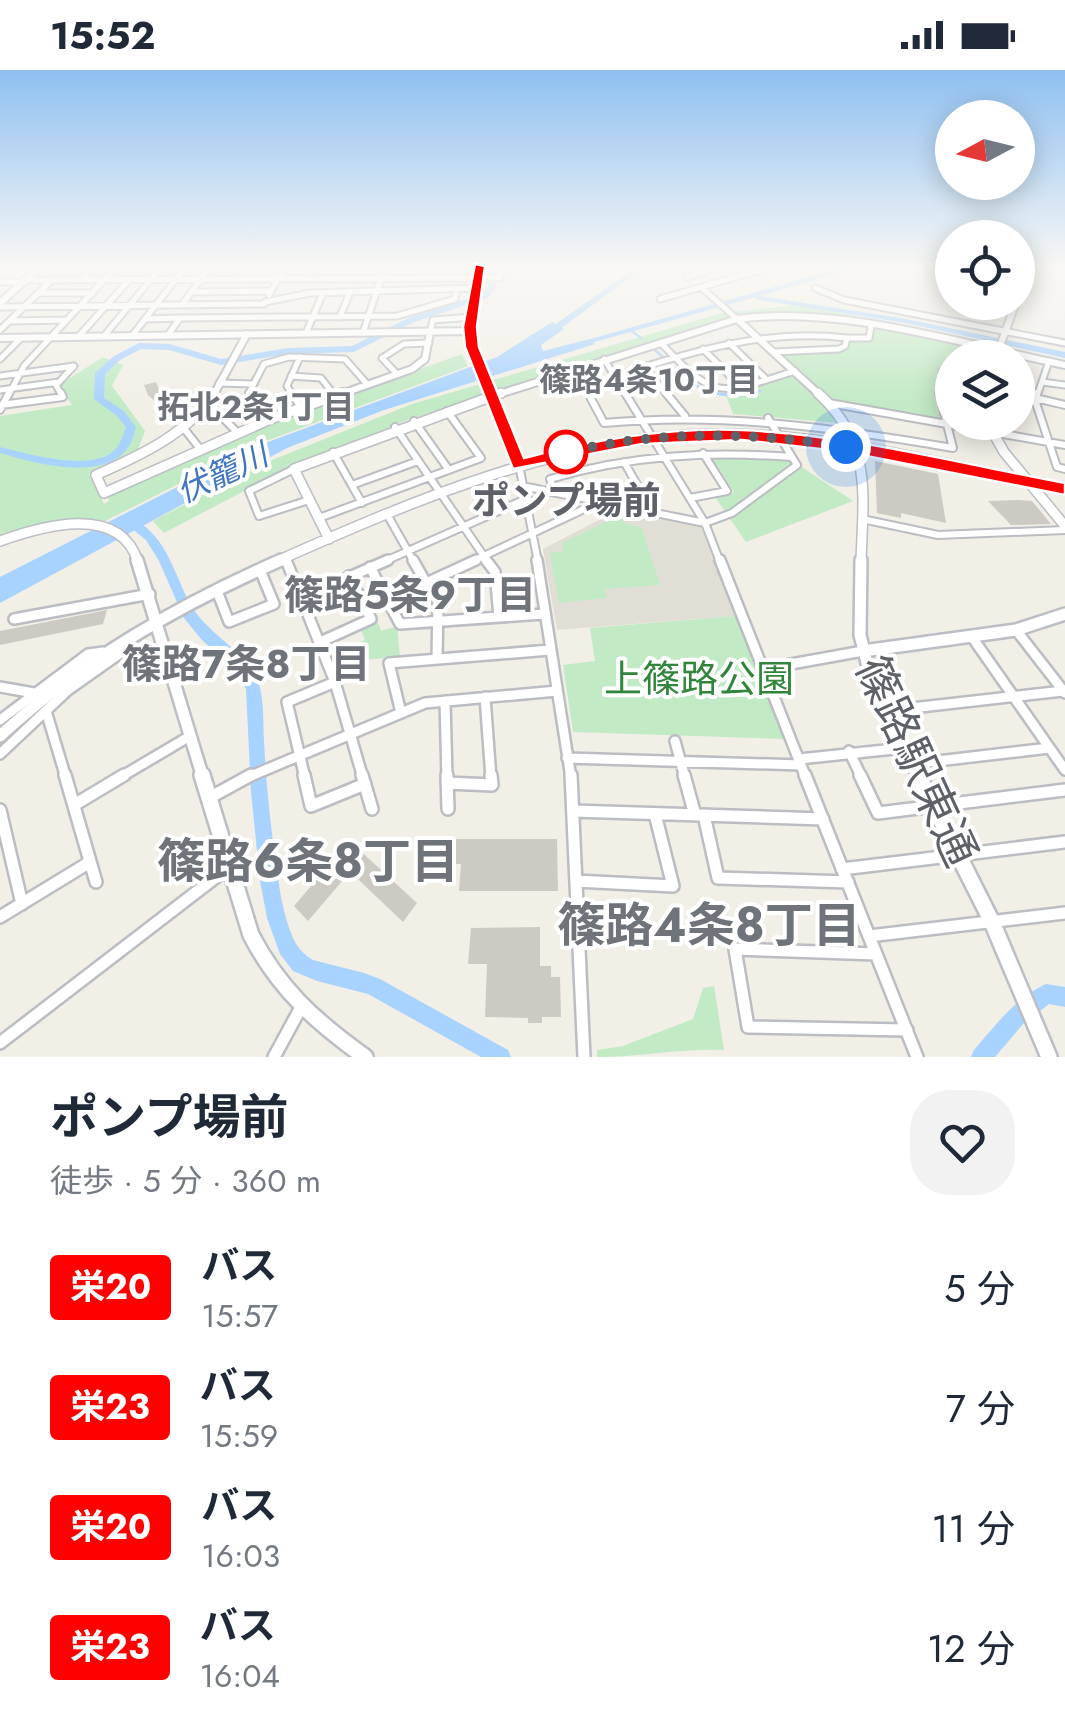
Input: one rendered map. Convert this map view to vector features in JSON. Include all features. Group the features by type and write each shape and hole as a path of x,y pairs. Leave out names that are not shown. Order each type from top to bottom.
{"street":[{"path":"0,330 19,312"},
{"path":"1,406 21,373 74,312"},
{"path":"79,336 101,312"},
{"path":"104,336 124,312"},
{"path":"132,336 150,312"},
{"path":"259,312 208,403 182,426 121,465 96,475 104,493 273,418 421,364 432,320 472,317"},
{"path":"285,317 287,312"},
{"path":"306,333 315,312"},
{"path":"340,316 342,312"},
{"path":"363,333 370,312"},
{"path":"397,316 398,312"},
{"path":"145,319 397,316 412,312"},
{"path":"473,312 470,332 474,355 528,492 568,758 584,1057"},
{"path":"729,312 829,402 851,430 860,450"},
{"path":"905,312 1065,344"},
{"path":"309,500 259,516 248,492 333,452 489,392 661,343 734,316 794,314 942,340"},
{"path":"168,335 180,318"},
{"path":"10,321 67,320"},
{"path":"1003,340 1011,320"},
{"path":"615,376 756,336 806,332 869,338 871,326"},
{"path":"0,338 470,332"},
{"path":"0,359 21,338"},
{"path":"773,352 799,348 832,350 845,346 847,338"},
{"path":"729,342 766,378"},
{"path":"661,343 702,384 717,388 794,371"},
{"path":"397,374 382,358 404,344 428,344"},
{"path":"703,348 739,385"},
{"path":"273,418 249,393 264,364 300,358 345,359 367,384"},
{"path":"300,358 287,386 301,408"},
{"path":"604,359 705,523 917,1057"},
{"path":"1035,359 1065,365"},
{"path":"1048,362 1035,400 1058,467 1065,468"},
{"path":"0,376 74,366 56,386 63,397 1,406"},
{"path":"645,367 685,416"},
{"path":"575,368 604,423 685,416 768,418 953,448 950,440"},
{"path":"291,376 321,378 335,396"},
{"path":"0,390 59,382"},
{"path":"1042,382 1065,386"},
{"path":"219,383 254,384"},
{"path":"1035,400 1065,405"},
{"path":"829,402 935,422"},
{"path":"208,403 238,433"},
{"path":"319,518 481,458 446,410"},
{"path":"300,598 464,526 528,492 555,493 705,523 732,513 797,465 768,418"},
{"path":"413,421 449,470"},
{"path":"182,426 201,450"},
{"path":"395,427 495,572 500,617"},
{"path":"0,736 106,652 217,591 388,516 519,465 585,447 652,437 781,438 1065,489"},
{"path":"1035,438 1065,445"},
{"path":"999,440 1065,528"},
{"path":"924,443 929,463"},
{"name":"篠路駅東通","path":"860,450 860,635 873,687 992,922 1049,1057"},
{"path":"333,452 362,503"},
{"path":"555,493 550,479 624,462 703,454 792,457"},
{"path":"690,498 728,490 703,454"},
{"path":"352,485 418,460"},
{"path":"624,462 639,488 634,509"},
{"path":"294,469 330,539"},
{"path":"426,582 600,502"},
{"path":"388,516 438,600 437,659"},
{"path":"862,518 938,534 1065,528"},
{"path":"0,541 72,524 115,532 134,547 251,935 270,975 299,1010 357,1055"},
{"path":"285,558 335,682 372,808"},
{"path":"370,567 400,624 544,614"},
{"path":"217,591 228,622 274,604 260,570"},
{"path":"320,642 371,619 349,576"},
{"path":"14,620 150,594"},
{"path":"763,670 863,651 1016,630 1065,614"},
{"path":"1016,630 1064,692"},
{"path":"0,754 46,711 126,649 132,637"},
{"path":"972,637 1065,770"},
{"path":"401,713 389,663 550,650"},
{"path":"0,720 88,654 106,652"},
{"path":"335,682 287,702 312,806 365,784"},
{"path":"0,687 34,693"},
{"path":"209,798 250,776 425,703 557,691"},
{"path":"885,711 1064,692"},
{"path":"448,783 492,785 485,698"},
{"path":"445,701 448,809"},
{"path":"46,711 96,882"},
{"path":"74,805 192,736"},
{"path":"675,741 718,878 848,882"},
{"path":"568,758 800,762 850,751 904,748"},
{"path":"912,764 1049,748"},
{"path":"850,751 878,813 1065,790"},
{"path":"0,810 22,904"},
{"path":"573,811 822,818"},
{"path":"576,881 673,886 656,814"},
{"path":"842,869 1065,842"},
{"path":"0,918 90,862"},
{"path":"0,1043 229,867"},
{"path":"869,936 1065,913"},
{"path":"876,954 735,949 748,1027 906,1030"},
{"path":"274,1057 299,1010"}],"shaded area":[{"path":"618,510 701,527 736,616 557,630 543,549"}],"green space":[{"path":"836,312 966,337 954,340 817,314 744,316 558,370 399,423 263,481 164,533 153,521 260,465 412,404 722,313"},
{"path":"874,329 935,341 935,418 833,401 781,354 842,350 850,340 869,340"},
{"path":"462,354 468,366 258,444 105,521 72,518 0,536 0,416 72,405 59,385 103,357 123,365 112,386 145,431 138,449 89,474 104,504 109,501 107,494 236,436"},
{"path":"795,377 840,423 733,414 724,390"},
{"path":"711,456 791,460 853,501 746,542 715,497 734,492"},
{"path":"621,515 624,523 642,528 660,585 605,589 606,598 559,603 550,553 563,551 562,543"},
{"name":"上篠路公園","path":"736,616 784,739 573,732 563,665 595,661 590,628"},
{"path":"377,620 381,631 397,626 400,657 360,660 353,645 365,640 360,627"},
{"path":"714,986 724,1050 597,1057 597,1050 623,1046 693,1019 703,988"}],"water":[{"path":"552,322 564,329 541,345 543,351 590,339 595,344 384,410 287,448 0,603 0,577 260,445 497,357"}],"building":[{"path":"156,382 163,398 186,414 173,424 168,422 169,413 148,395 144,385"},
{"path":"875,461 938,474 946,523 901,513 901,518 877,513"},
{"path":"988,501 1032,501 1051,524 1011,525"},
{"path":"107,610 103,624 0,645 0,631"},
{"path":"455,839 557,839 558,891 459,891 461,864 453,864"},
{"path":"355,846 417,903 403,922 341,863"},
{"path":"329,865 343,880 308,921 294,906"},
{"path":"540,927 540,966 551,966 551,977 560,977 561,1017 542,1017 542,1023 528,1023 528,1018 485,1017 487,964 468,964 471,928"}],"waterway":[{"path":"0,450 77,464 113,456 125,445 131,427 120,413 99,399 100,373 139,346 170,347 221,362 288,351 354,349 435,312"},
{"path":"546,335 578,312"},
{"name":"伏籠川","path":"577,344 692,312"},
{"path":"849,312 1065,355"},
{"path":"630,330 641,338"},
{"path":"655,350 663,357"},
{"path":"667,362 688,381 709,392 732,395 760,391"},
{"path":"127,520 150,537 197,626 233,658 253,689 263,837 277,918 287,948 300,964 373,986 501,1057"},
{"path":"981,1057 1016,1017 1046,994 1065,997"}],"bus line":[{"name":"栄20","path":"472,312 470,327 476,363 519,465 585,447 642,438 742,435 846,447 1065,489"}],"place":[{"name":"ポンプ場前","path":"566,452"}],"district":[{"name":"篠路4条10丁目","path":"649,380"},
{"name":"拓北2条1丁目","path":"256,407"},
{"name":"篠路5条9丁目","path":"410,595"},
{"name":"篠路7条8丁目","path":"246,664"},
{"name":"篠路6条8丁目","path":"308,861"},
{"name":"篠路4条8丁目","path":"709,925"}],"route":[{"path":"566,452 553,456 642,438 714,434 846,447"}]}
